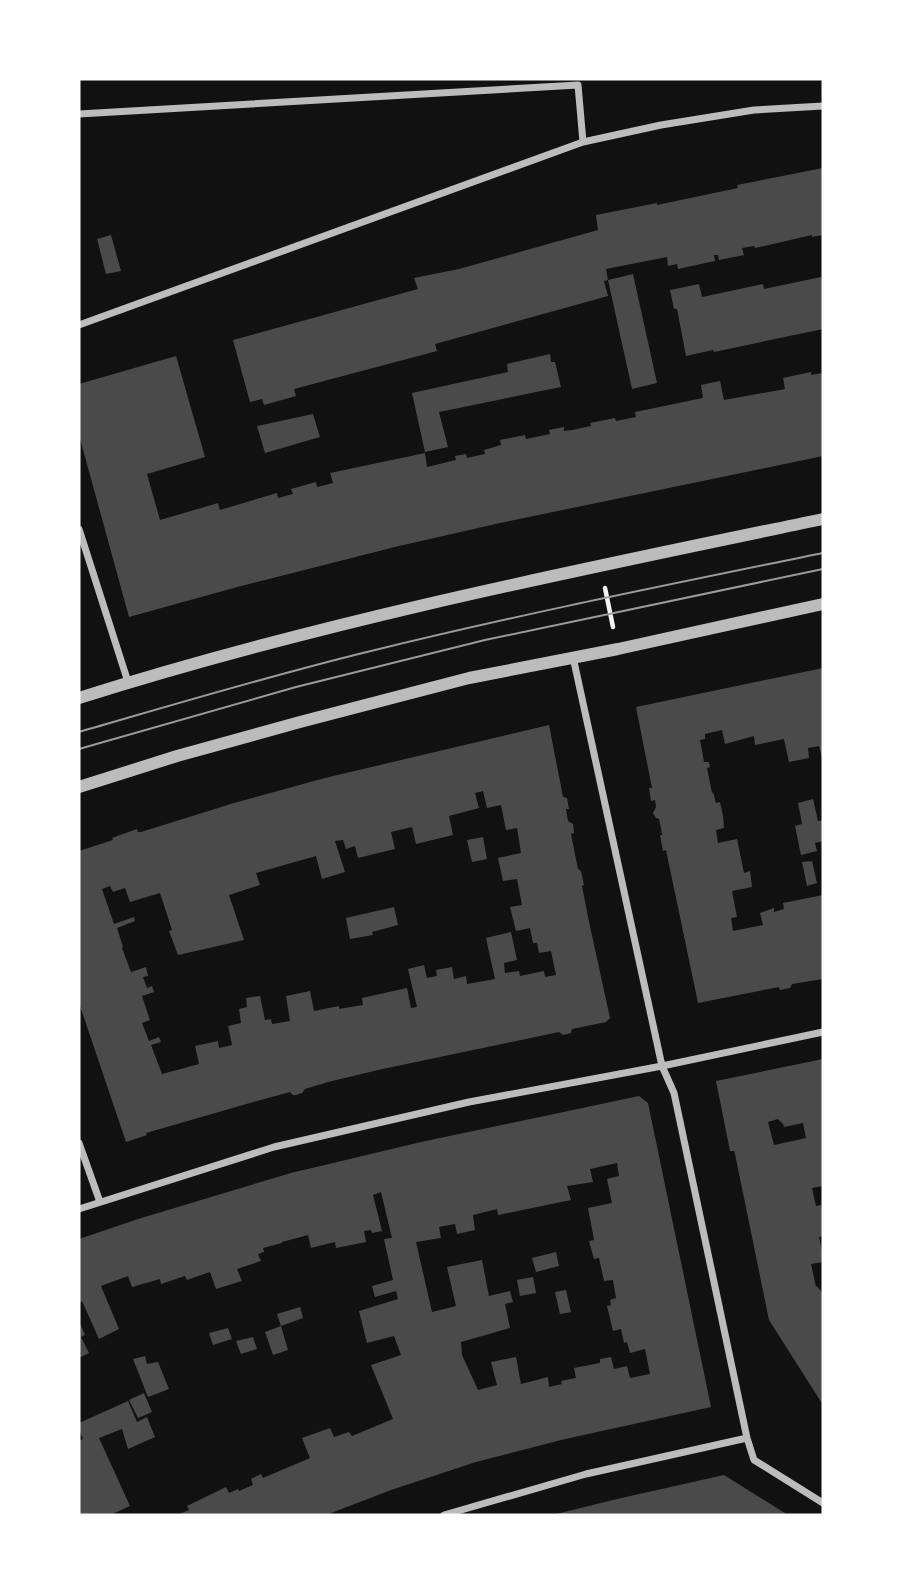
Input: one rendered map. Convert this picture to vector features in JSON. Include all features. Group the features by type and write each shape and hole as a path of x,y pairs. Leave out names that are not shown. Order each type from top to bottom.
{"street":[{"path":"79,114 578,85 583,142"},
{"path":"79,325 583,142 661,125 754,110 823,106"},
{"path":"79,698 306,633 530,580 823,519"},
{"path":"79,529 128,682"},
{"path":"79,787 177,756 468,678 618,649 823,604"},
{"path":"573,656 662,1066 674,1093 747,1438 754,1460 823,1503"},
{"path":"79,1209 274,1147 469,1102 662,1066 823,1031"},
{"path":"79,1143 100,1202"},
{"path":"444,1515 586,1474 747,1438"}],"path":[{"path":"586,568 590,586 604,583 618,649"}],"building":[{"path":"823,168 823,235 742,248 744,255 719,260 718,255 714,255 715,261 678,269 677,264 668,266 667,257 606,269 608,280 604,281 608,296 435,344 437,351 294,389 296,396 264,405 262,399 250,402 233,340 418,289 414,278 459,269 598,230 596,215 657,205 738,188 737,185"},
{"path":"111,235 121,271 106,274 97,239"},
{"path":"633,274 657,383 632,389 608,280"},
{"path":"821,277 823,329 686,356 677,309 674,309 670,290 699,284 702,297 763,284 764,289"},
{"path":"550,354 551,362 555,362 561,387 439,412 448,447 425,452 412,393 508,372 507,364"},
{"path":"176,356 205,457 147,474 160,520 218,503 220,510 277,493 278,498 293,494 291,489 316,482 317,487 333,483 330,473 425,453 427,467 456,460 455,456 466,454 467,458 485,454 484,450 501,445 500,440 525,435 526,439 550,434 549,430 564,427 564,431 572,430 591,426 590,423 636,417 635,412 703,398 701,385 720,381 724,400 785,389 783,378 811,372 811,375 823,373 823,456 399,546 129,617 79,435 79,384"},
{"path":"313,414 320,437 265,453 257,426"},
{"path":"823,668 823,762 819,746 808,748 809,758 789,762 784,739 755,745 754,736 725,744 722,730 705,734 705,739 700,740 704,762 709,762 710,767 707,768 712,793 716,803 720,802 723,816 724,828 716,830 718,843 737,839 744,873 750,871 752,887 732,891 737,917 731,918 733,931 763,925 760,913 774,908 774,912 784,909 783,903 823,895 823,979 792,984 790,988 780,990 779,987 698,1003 666,850 663,851 659,819 653,813 655,800 651,801 649,788 652,788 636,707"},
{"path":"549,725 563,797 567,798 568,821 573,824 574,833 571,834 584,885 582,886 588,917 610,1018 606,1022 572,1029 571,1033 563,1035 559,1032 328,1082 305,1089 296,1095 290,1092 257,1101 146,1133 147,1135 126,1142 79,1003 79,851 137,829 141,832 325,778","holes":["483,791 487,808 501,805 506,830 517,828 521,853 498,858 503,881 517,879 522,905 510,907 516,931 530,928 533,943 537,943 539,953 551,951 556,975 545,977 544,971 520,976 519,971 505,973 504,963 517,960 511,932 486,938 495,979 467,984 466,976 454,979 452,967 436,970 437,976 427,978 424,965 408,969 417,1007 411,1008 407,988 362,998 363,1005 314,1011 310,991 286,996 290,1021 272,1024 271,1019 265,1020 260,996 246,998 247,1007 239,1009 241,1023 228,1026 232,1045 219,1048 218,1041 195,1046 199,1064 162,1074 151,1045 161,1042 159,1037 149,1041 142,1023 150,1020 142,996 154,992 152,986 147,988 143,977 148,976 146,967 131,972 117,928 135,921 134,917 114,924 102,889 110,886 113,892 125,888 130,902 160,893 178,955 244,940 229,895 260,885 256,873 316,856 322,879 345,872 335,841 343,840 346,849 355,846 358,858 395,849 391,832 412,827 416,844 453,835 449,816 479,808 475,793"]},
{"path":"813,799 818,821 823,820 823,841 815,843 817,851 801,855 795,826 802,824 798,803"},
{"path":"483,837 487,859 472,862 467,840"},
{"path":"812,861 817,883 807,886 802,862"},
{"path":"394,907 398,925 372,932 373,935 350,939 346,918"},
{"path":"823,1059 823,1186 812,1188 816,1206 821,1205 823,1215 823,1236 819,1237 823,1262 811,1264 816,1287 823,1294 823,1405 769,1320 735,1154 730,1151 716,1081","holes":["778,1119 784,1127 803,1123 806,1138 774,1145 768,1122"]},
{"path":"639,1096 648,1103 711,1407 476,1462 326,1515 177,1515 189,1510 187,1506 226,1487 229,1493 238,1489 239,1491 253,1485 251,1479 261,1474 263,1478 310,1458 302,1438 330,1428 334,1437 349,1432 352,1436 393,1419 371,1365 401,1355 394,1336 367,1343 359,1311 398,1299 396,1291 375,1297 372,1286 393,1280 384,1239 392,1238 381,1192 373,1195 382,1231 364,1231 366,1242 336,1248 335,1242 311,1248 308,1235 282,1242 263,1248 264,1252 258,1254 261,1261 237,1269 242,1281 216,1289 210,1272 187,1280 185,1276 161,1284 160,1279 132,1287 128,1276 101,1286 119,1329 99,1339 82,1301 79,1303 79,1239 291,1173 421,1142","holes":["617,1163 619,1176 607,1179 612,1203 588,1208 594,1240 589,1241 594,1259 599,1258 604,1281 613,1280 616,1298 610,1300 611,1305 607,1306 613,1331 621,1329 624,1343 627,1342 630,1353 645,1349 650,1374 630,1378 627,1366 614,1369 611,1357 600,1359 600,1363 574,1368 576,1378 561,1381 562,1384 549,1387 548,1377 521,1384 516,1357 491,1362 497,1385 478,1390 462,1355 461,1342 510,1328 505,1304 513,1302 510,1291 489,1296 482,1260 447,1267 456,1306 432,1312 416,1242 441,1238 439,1227 455,1224 457,1234 475,1230 473,1215 497,1209 498,1215 571,1200 567,1186 593,1182 590,1169"]},
{"path":"556,1252 559,1266 536,1272 532,1258"},
{"path":"533,1277 536,1293 520,1296 517,1280"},
{"path":"566,1290 571,1312 560,1314 555,1292"},
{"path":"300,1307 303,1318 281,1326 277,1314"},
{"path":"79,1321 85,1335 81,1337 89,1353 79,1358"},
{"path":"281,1326 288,1350 273,1355 265,1332"},
{"path":"228,1328 232,1339 213,1345 209,1333"},
{"path":"253,1337 257,1349 241,1354 236,1341"},
{"path":"145,1356 147,1364 158,1362 169,1389 148,1397 133,1359"},
{"path":"144,1393 152,1412 138,1418 129,1400"},
{"path":"128,1401 137,1422 147,1417 155,1437 128,1449 122,1429 99,1438 130,1506 110,1515 79,1515 79,1441 83,1439 79,1423"},
{"path":"724,1475 788,1515 552,1515 617,1499"}],"tram line":[{"path":"79,732 297,670 427,637 823,553"},
{"path":"79,749 296,687 485,640 823,569"}]}
